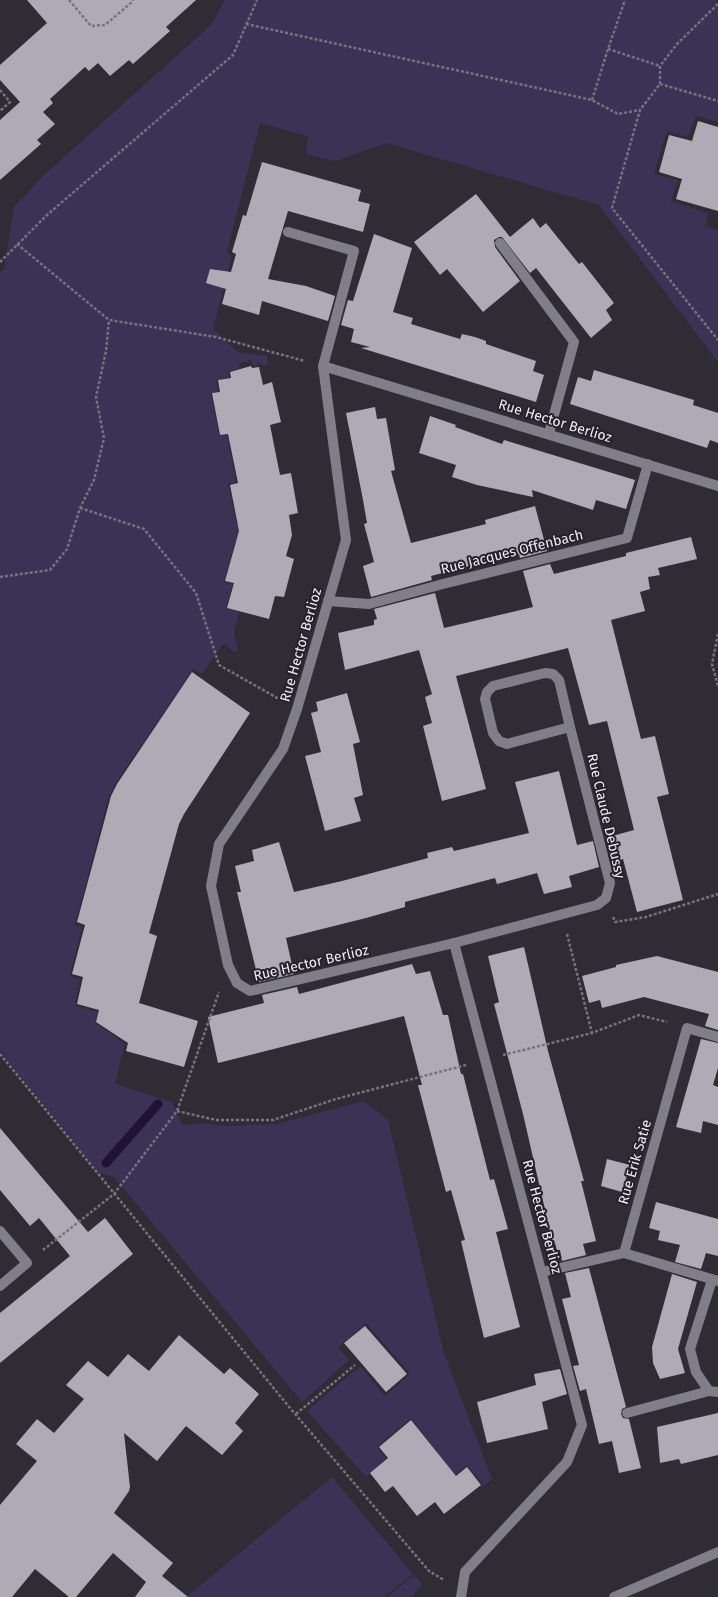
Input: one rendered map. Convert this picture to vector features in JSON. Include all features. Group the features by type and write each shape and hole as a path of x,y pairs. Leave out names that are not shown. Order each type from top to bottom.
{"street":[{"path":"288,232 354,252 323,366"},
{"path":"500,243 574,342 549,433"},
{"name":"Rue Hector Berlioz","path":"462,1594 465,1572 567,1462 582,1425 454,943 250,992 237,983 228,965 211,886 219,844 283,749 297,709 346,540 323,366 549,433 718,486"},
{"name":"Rue Jacques Offenbach","path":"328,601 368,604 627,538 648,464"},
{"name":"Rue Claude Debussy","path":"454,943 597,905 606,898 610,883 559,680 553,674 545,673 493,686 487,692 485,699 493,733 499,741 507,744 570,727"},
{"path":"687,1028 718,1037"},
{"name":"Rue Erik Satie","path":"624,1254 687,1028"},
{"path":"0,1231 26,1263 0,1286"},
{"path":"542,1272 624,1254 715,1280 690,1349 696,1372 714,1392 627,1412"},
{"path":"614,1597 718,1552"}],"path":[{"path":"69,0 91,26 106,25 133,0"},
{"path":"0,262 47,215 233,55 257,0"},
{"path":"592,100 625,0"},
{"path":"718,4 677,44 660,66 660,84 640,110 612,208 718,340"},
{"path":"246,24 592,100 618,114 640,110"},
{"path":"608,49 660,66"},
{"path":"660,84 718,101"},
{"path":"0,90 10,102 0,111"},
{"path":"18,244 109,320 216,337 323,366"},
{"path":"0,577 50,570 67,549 80,508 94,480 104,438 96,397 106,351 109,320"},
{"path":"80,508 144,529 196,593 218,665 297,709"},
{"path":"718,634 712,664 718,686"},
{"path":"606,898 615,922 646,917 718,894"},
{"path":"562,914 592,1033"},
{"path":"26,1263 114,1194 177,1111 228,965"},
{"path":"177,1111 216,1120 273,1120 336,1099 485,1059 592,1033 639,1015 687,1028"},
{"path":"0,1054 296,1414 429,1571 462,1594"},
{"path":"296,1414 355,1365"}],"shaded area":[{"path":"225,0 718,0 718,122 696,116 688,137 667,131 654,174 678,180 671,201 708,213 705,226 718,230 718,362 599,205 386,143 336,161 306,154 308,136 260,123 227,252 232,256 213,329 238,352 268,356 267,366 259,364 254,366 251,360 239,363 239,369 228,371 229,377 216,380 218,391 211,393 219,436 227,435 236,482 228,484 237,525 244,524 244,544 235,541 224,582 233,584 226,608 239,612 234,633 238,650 234,652 224,643 202,674 193,669 115,784 109,796 75,925 82,927 70,976 80,979 75,1005 98,1012 95,1023 125,1044 115,1084 172,1102 182,1125 202,1123 226,1126 277,1124 364,1101 388,1120 444,1353 492,1479 484,1486 467,1465 450,1479 432,1456 437,1452 411,1418 377,1447 386,1458 366,1477 307,1411 360,1366 385,1396 410,1374 366,1323 338,1347 349,1360 302,1402 114,1177 99,1173 0,1051 0,272 4,269 14,207 44,175 211,25"},
{"path":"332,1477 413,1574 384,1597 186,1597"},
{"path":"414,1575 422,1584 412,1597 387,1597"}],"building":[{"path":"27,0 196,0 166,27 170,31 133,64 129,60 110,76 98,63 89,71 85,67 50,99 53,103 43,112 55,124 37,140 41,144 0,180 0,120 20,102 0,80 0,65 47,23"},
{"path":"698,121 718,127 718,211 676,199 682,179 659,172 669,135 692,141"},
{"path":"262,162 361,190 358,201 370,204 363,232 288,211 268,279 306,286 335,296 328,321 262,301 259,315 222,304 226,289 206,283 210,269 231,272 236,254 232,252 243,215 246,216"},
{"path":"476,194 510,237 533,218 540,228 546,223 579,264 582,262 614,303 606,310 612,320 591,338 536,268 530,273 502,237 494,240 495,247 520,281 483,312 447,269 440,275 414,242"},
{"path":"374,234 412,248 393,312 413,318 411,324 460,339 462,334 475,337 486,341 486,344 536,361 533,371 544,375 536,402 361,348 370,347 351,342 354,329 341,325 348,300 353,301"},
{"path":"251,366 252,368 259,367 263,385 272,382 281,422 270,425 280,475 291,473 298,513 289,515 292,535 286,556 294,559 284,597 275,596 269,619 227,608 234,583 225,581 239,531 230,485 238,483 228,434 220,435 212,393 220,392 218,380 231,378 230,372"},
{"path":"594,370 694,400 693,405 718,413 718,443 710,440 707,448 570,404 578,377 591,381"},
{"path":"375,407 377,419 386,418 395,470 391,471 411,543 486,524 485,520 535,506 547,551 520,558 519,554 469,566 431,576 432,580 371,597 363,566 374,562 364,524 367,523 346,413"},
{"path":"430,416 502,444 504,440 635,480 626,509 596,500 593,510 532,490 533,497 477,485 452,477 456,465 419,453"},
{"path":"691,537 697,559 658,568 660,575 648,577 650,589 640,592 645,611 611,620 641,739 655,736 669,794 657,797 683,900 637,912 623,859 612,863 605,838 634,830 607,721 589,725 568,648 456,676 486,789 442,801 423,726 432,723 425,697 432,694 419,650 345,670 338,633 374,625 374,620 377,619 374,609 435,593 444,628 533,607 523,571 550,564 554,574 626,556 626,553"},
{"path":"192,672 250,713 179,824 149,933 157,936 139,1003 198,1021 184,1067 126,1051 128,1043 96,1022 99,1010 77,1004 83,977 72,974 85,925 77,922 111,796 117,784"},
{"path":"347,693 360,742 353,744 363,795 354,798 361,821 325,831 305,756 321,752 311,713 318,711 316,702"},
{"path":"559,771 577,845 593,841 599,867 569,876 572,887 544,894 537,873 497,884 495,878 405,902 405,907 286,938 294,974 259,982 237,892 241,892 235,866 254,861 252,850 279,842 294,892 428,858 427,853 452,847 454,851 529,833 515,782"},
{"path":"524,947 548,1051 584,1181 581,1181 596,1241 583,1244 586,1255 562,1261 560,1250 557,1250 554,1240 552,1240 523,1114 494,1004 499,1002 488,956"},
{"path":"657,956 718,972 718,1030 705,1026 709,1014 644,997 602,1008 600,1000 589,1003 582,976 616,967 616,965"},
{"path":"412,964 416,974 430,971 443,1015 448,1015 461,1074 463,1074 490,1180 494,1179 508,1229 496,1232 520,1327 484,1338 461,1241 465,1240 451,1190 446,1192 418,1085 422,1085 404,1016 218,1063 208,1017 264,1003 262,995 297,987 299,994"},
{"path":"701,1039 718,1043 718,1068 713,1085 718,1087 718,1125 703,1121 701,1133 676,1127"},
{"path":"0,1128 88,1232 105,1218 133,1254 0,1363 0,1313 70,1256 39,1218 30,1226 0,1190"},
{"path":"607,1159 630,1165 622,1192 601,1186"},
{"path":"656,1202 718,1219 718,1256 706,1253 701,1269 675,1262 680,1245 658,1240 660,1231 649,1228"},
{"path":"589,1268 626,1407 622,1409 621,1414 623,1418 629,1419 641,1468 619,1473 612,1441 599,1444 586,1389 580,1391 573,1366 579,1365 562,1299 571,1297 565,1273"},
{"path":"672,1274 697,1282 678,1349 685,1373 660,1379 653,1363 652,1347"},
{"path":"365,1326 407,1374 386,1392 344,1343"},
{"path":"179,1335 224,1374 230,1368 259,1394 235,1423 243,1431 222,1455 186,1426 157,1461 124,1433 130,1487 129,1491 114,1513 173,1563 162,1576 188,1597 135,1597 146,1582 113,1553 76,1597 69,1597 35,1569 12,1597 0,1597 0,1505 37,1461 16,1444 37,1419 54,1433 84,1399 66,1385 88,1361 108,1377 128,1354 149,1371"},
{"path":"560,1369 567,1394 542,1402 548,1429 487,1443 477,1402 536,1385 534,1374"},
{"path":"718,1413 718,1455 681,1464 679,1459 660,1463 657,1427"},
{"path":"411,1420 456,1476 467,1467 481,1485 444,1514 435,1502 417,1516 393,1486 385,1492 370,1473 388,1458 379,1447"}],"waterway":[{"path":"106,1163 158,1104"}]}
